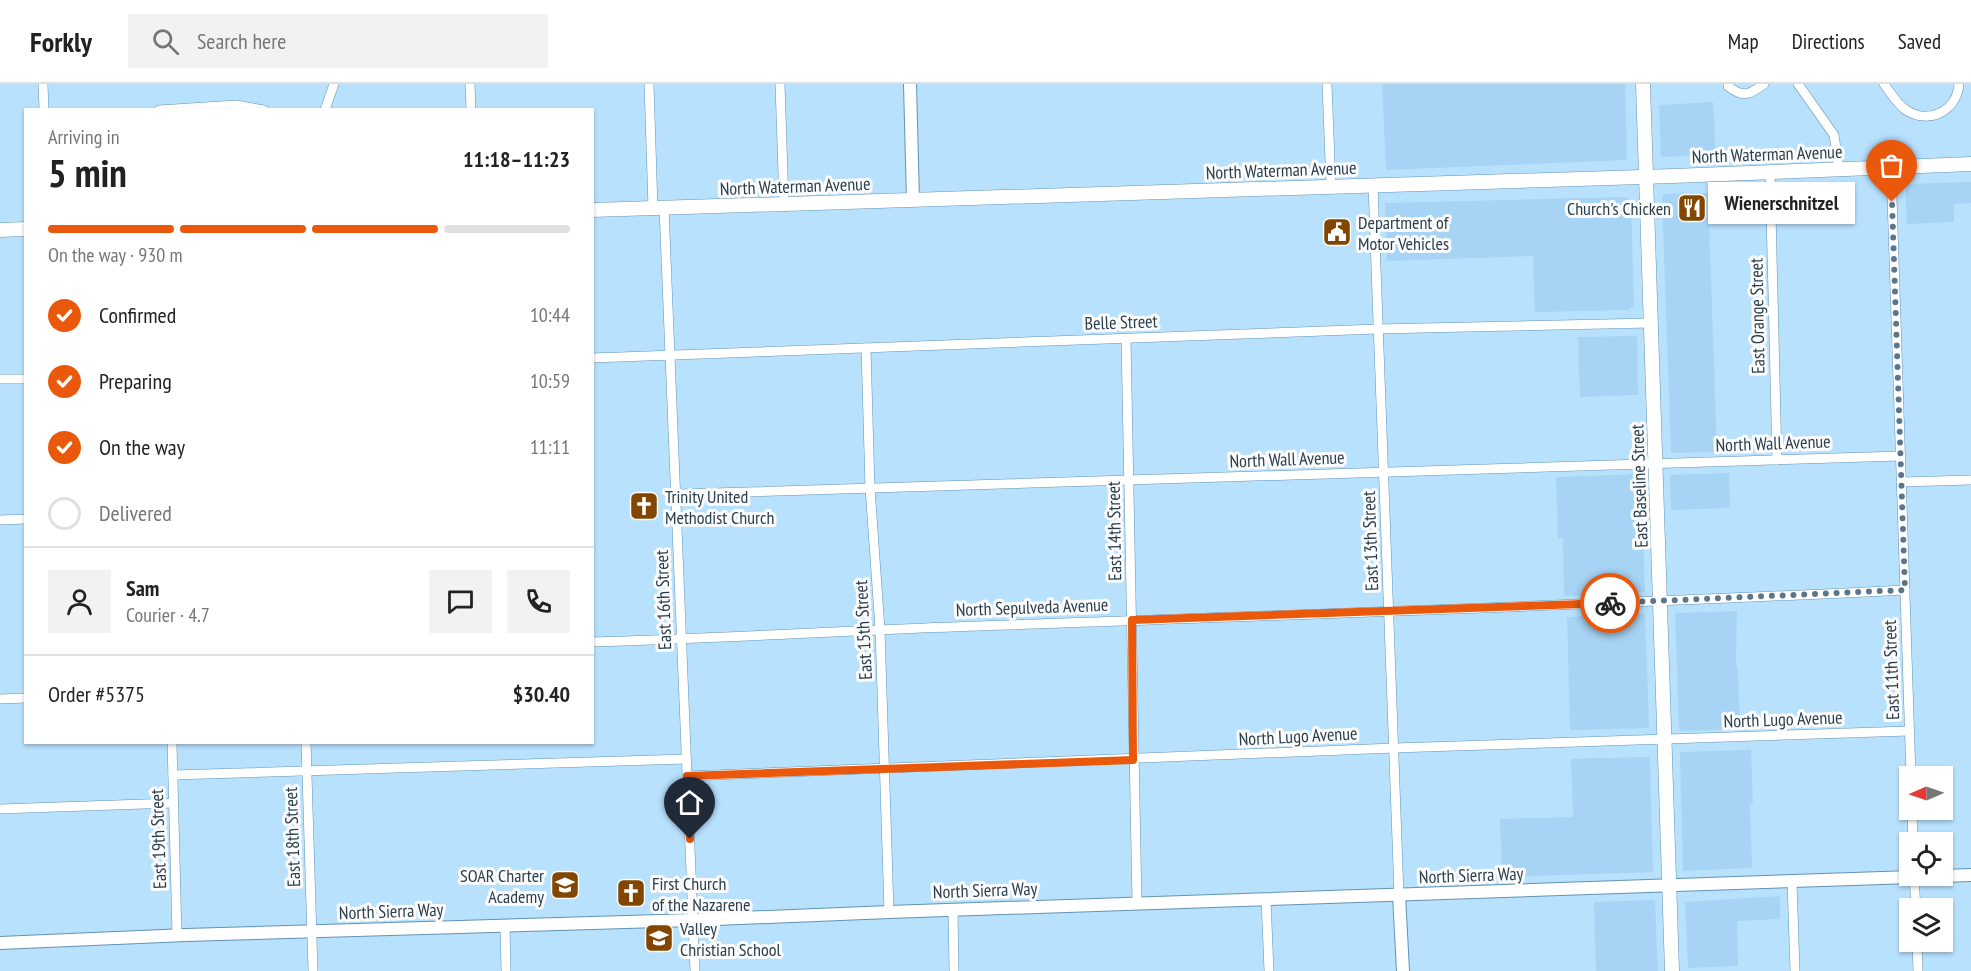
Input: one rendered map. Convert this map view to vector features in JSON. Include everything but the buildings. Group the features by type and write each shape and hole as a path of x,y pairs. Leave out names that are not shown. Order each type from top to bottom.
{"main road":[{"name":"East Baseline Street","path":"1643,84 1672,971"},
{"name":"North Waterman Avenue","path":"594,210 1971,164"},
{"path":"0,230 24,229"}],"street":[{"path":"43,84 44,108"},
{"path":"326,108 334,84"},
{"path":"470,84 471,108"},
{"name":"East 16th Street","path":"649,84 670,355 695,971"},
{"path":"780,84 784,204"},
{"path":"910,84 913,200"},
{"path":"1327,84 1331,186"},
{"path":"1731,89 1742,94 1751,93 1764,84"},
{"path":"1798,84 1828,123 1834,135 1839,169"},
{"path":"1884,84 1903,108 1924,116 1939,114 1952,105 1958,93 1959,84"},
{"path":"190,108 236,105 253,108"},
{"name":"East 11th Street","path":"1891,167 1911,766"},
{"name":"East Orange Street","path":"1770,171 1777,460"},
{"name":"East 13th Street","path":"1373,185 1399,895"},
{"name":"Belle Street","path":"594,358 1378,329 1652,323"},
{"name":"East 14th Street","path":"1126,339 1137,903"},
{"name":"East 15th Street","path":"866,348 870,488 880,629 889,912"},
{"path":"0,379 24,379"},
{"name":"North Wall Avenue","path":"675,492 681,494 1900,456"},
{"path":"1901,483 1971,480"},
{"path":"0,520 24,519"},
{"name":"North Sepulveda Avenue","path":"594,642 880,629 1660,602 1905,590"},
{"path":"0,699 24,698"},
{"name":"North Lugo Avenue","path":"687,776 1394,748 1910,731"},
{"name":"East 19th Street","path":"172,744 177,935"},
{"name":"East 18th Street","path":"306,744 313,971"},
{"path":"172,775 686,759"},
{"path":"0,809 173,803"},
{"name":"North Sierra Way","path":"1953,876 1971,875"},
{"name":"North Sierra Way","path":"0,943 177,935 693,920 953,909 1899,878"},
{"path":"1792,882 1795,971"},
{"path":"1399,895 1403,971"},
{"path":"1266,899 1269,971"},
{"path":"953,909 954,971"},
{"path":"505,925 506,971"},
{"path":"1917,952 1918,971"}],"shaded area":[{"path":"1382,84 1625,84 1627,160 1386,170"},
{"path":"1713,102 1716,155 1661,157 1659,105"},
{"path":"1971,182 1971,203 1954,204 1954,222 1907,224 1905,184"},
{"path":"1708,193 1717,452 1671,453 1662,198 1664,194"},
{"path":"1626,197 1631,203 1634,305 1629,310 1535,312 1533,256 1387,261 1385,203"},
{"path":"1637,336 1638,395 1580,397 1578,337"},
{"path":"1729,473 1730,508 1671,510 1670,475"},
{"path":"1641,474 1645,592 1564,596 1563,538 1558,538 1556,477"},
{"path":"1737,611 1736,662 1740,729 1682,731 1679,728 1675,613"},
{"path":"1645,614 1649,728 1570,730 1567,617"},
{"path":"1751,750 1752,868 1683,871 1680,752"},
{"path":"1650,758 1653,872 1502,877 1500,819 1573,817 1571,759"},
{"path":"1780,896 1780,919 1737,921 1738,966 1688,968 1685,902"},
{"path":"1655,900 1658,971 1596,971 1594,902"}],"way so far":[{"path":"1610,603 1905,590 1892,202"}],"place":[{"name":"Wienerschnitzel","path":"1892,202"},
{"name":"Church's Chicken","path":"1692,208"},
{"name":"Department of Motor Vehicles","path":"1337,232"},
{"name":"Trinity United Methodist Church","path":"644,506"},
{"name":"SOAR Charter Academy","path":"565,885"},
{"name":"First Church of the Nazarene","path":"631,893"},
{"name":"Valley Christian School","path":"659,938"}],"route":[{"path":"690,839 687,776 1133,760 1132,620 1610,603"}]}
